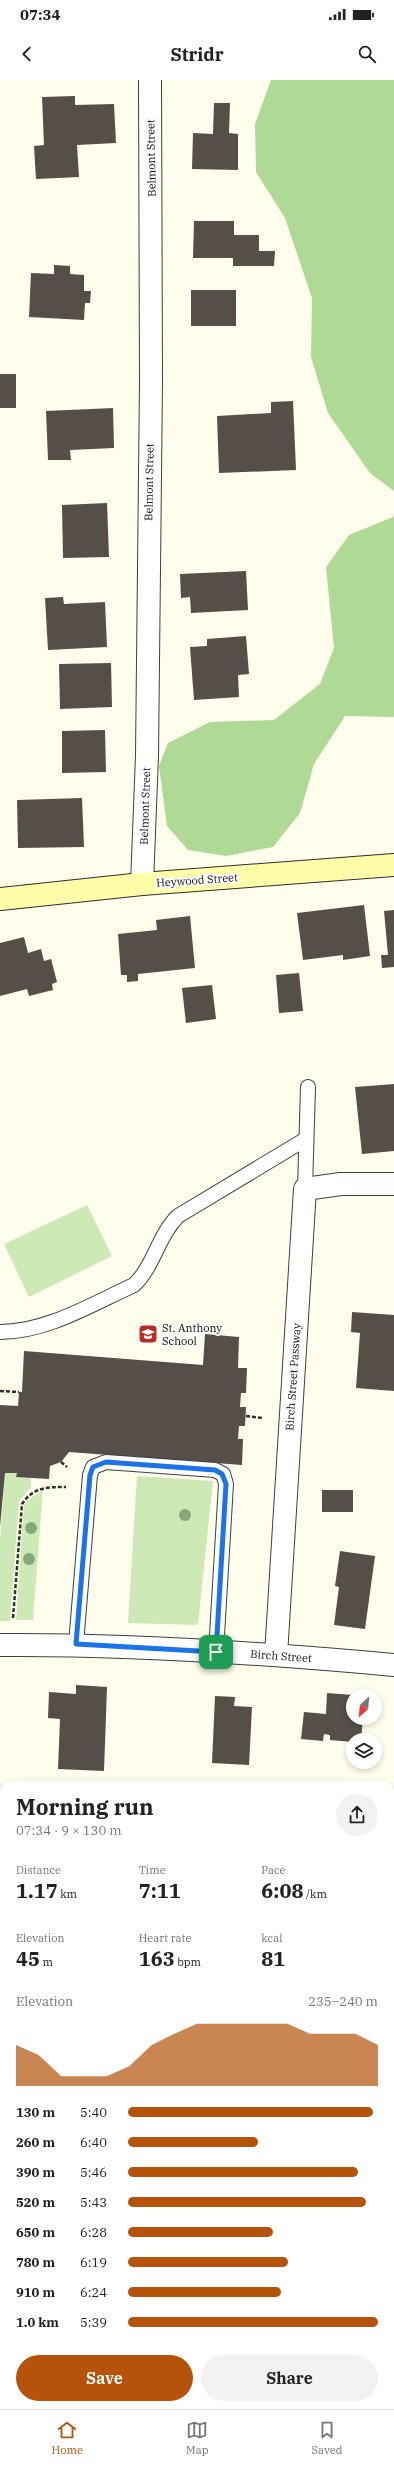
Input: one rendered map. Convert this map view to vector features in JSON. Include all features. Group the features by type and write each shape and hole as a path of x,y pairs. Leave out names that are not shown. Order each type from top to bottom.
{"street":[{"name":"Belmont Street","path":"142,884 147,756 147,598 151,381 150,80"},
{"name":"Heywood Street","path":"0,899 142,884 394,865"},
{"path":"305,1189 341,1184 394,1184"},
{"name":"Birch Street Passway","path":"276,1655 305,1189"},
{"name":"Birch Street","path":"0,1645 76,1644 276,1655 394,1666"}],"lane":[{"path":"305,1189 308,1087"},
{"path":"0,1332 17,1332 42,1326 134,1285 141,1278 163,1233 178,1216 306,1139"},
{"path":"76,1644 89,1488 93,1467 101,1463 215,1470 222,1474 226,1484 216,1652"}],"path":[{"path":"0,1391 19,1392"},
{"path":"246,1416 260,1418"},
{"path":"61,1462 68,1467"},
{"path":"13,1621 22,1504 25,1498 43,1487 89,1488"}],"green space":[{"path":"271,80 394,80 394,491 370,473 328,413 311,357 312,298 285,218 256,172 255,124"},
{"path":"394,513 394,717 345,716 314,764 300,813 273,847 226,856 188,850 167,826 159,766 168,743 210,722 274,720 320,684 334,648 326,567 349,535 393,517"},
{"path":"87,1205 112,1256 29,1297 4,1244"},
{"path":"5,1473 17,1473 16,1477 31,1478 31,1487 19,1501 10,1621 0,1621 0,1541"},
{"path":"137,1476 213,1481 198,1624 196,1625 128,1623"},
{"path":"43,1490 33,1620 16,1620 24,1506 28,1500"}],"building":[{"path":"75,96 75,105 114,104 116,143 77,145 79,177 36,179 34,146 44,145 42,97"},
{"path":"214,103 230,103 229,133 238,134 238,170 192,169 193,133 213,134"},
{"path":"194,221 234,221 234,235 259,235 259,251 275,251 274,266 233,266 233,258 193,258"},
{"path":"54,265 70,266 70,274 84,275 84,291 91,291 90,303 85,303 84,320 29,317 31,273 54,274"},
{"path":"191,290 236,290 236,326 191,326"},
{"path":"0,374 16,374 16,408 0,408"},
{"path":"293,401 296,470 219,473 217,416 271,413 271,402"},
{"path":"113,408 114,448 70,450 71,460 48,460 46,411"},
{"path":"107,503 109,557 63,558 62,505"},
{"path":"246,571 248,610 191,613 190,597 181,598 180,574"},
{"path":"63,597 64,604 105,602 107,647 48,650 45,598"},
{"path":"246,636 249,674 238,675 239,697 194,700 190,647 207,646 207,639"},
{"path":"111,663 112,707 60,709 59,664"},
{"path":"105,730 106,772 62,773 62,731"},
{"path":"82,798 84,847 18,848 17,800"},
{"path":"364,905 370,956 343,960 343,955 303,960 297,913"},
{"path":"394,910 394,967 382,968 381,955 388,955 384,911"},
{"path":"190,916 195,968 138,974 138,981 127,982 127,975 121,975 118,934 157,930 156,920"},
{"path":"24,937 28,953 41,949 44,961 51,959 57,982 52,984 53,990 29,996 27,989 0,996 0,943"},
{"path":"299,973 303,1011 279,1013 276,975"},
{"path":"212,985 216,1019 186,1023 182,988"},
{"path":"394,1084 394,1151 362,1154 355,1087"},
{"path":"352,1312 394,1315 394,1391 356,1388 360,1333 351,1332"},
{"path":"205,1334 239,1337 238,1368 247,1368 246,1393 241,1393 240,1407 246,1407 245,1426 239,1426 238,1439 243,1439 242,1465 69,1452 61,1462 50,1466 49,1479 16,1477 17,1473 5,1473 0,1527 0,1405 18,1406 19,1392 22,1392 24,1351 203,1365"},
{"path":"322,1490 353,1490 353,1512 322,1512"},
{"path":"340,1551 375,1556 365,1629 334,1625 339,1587 335,1586"},
{"path":"76,1685 107,1687 104,1771 58,1769 60,1719 48,1718 49,1692 76,1694"},
{"path":"327,1693 346,1694 346,1725 362,1725 362,1733 346,1733 346,1741 330,1740 330,1735 324,1734 323,1741 301,1739 304,1712 326,1714"},
{"path":"215,1696 235,1697 234,1706 252,1707 249,1765 212,1763"}],"place":[{"name":"St. Anthony School","path":"148,1334"}],"route":[{"path":"106,1462 215,1470 222,1474 226,1480 216,1652 76,1644 90,1475 91,1470 97,1464 106,1462"}]}
